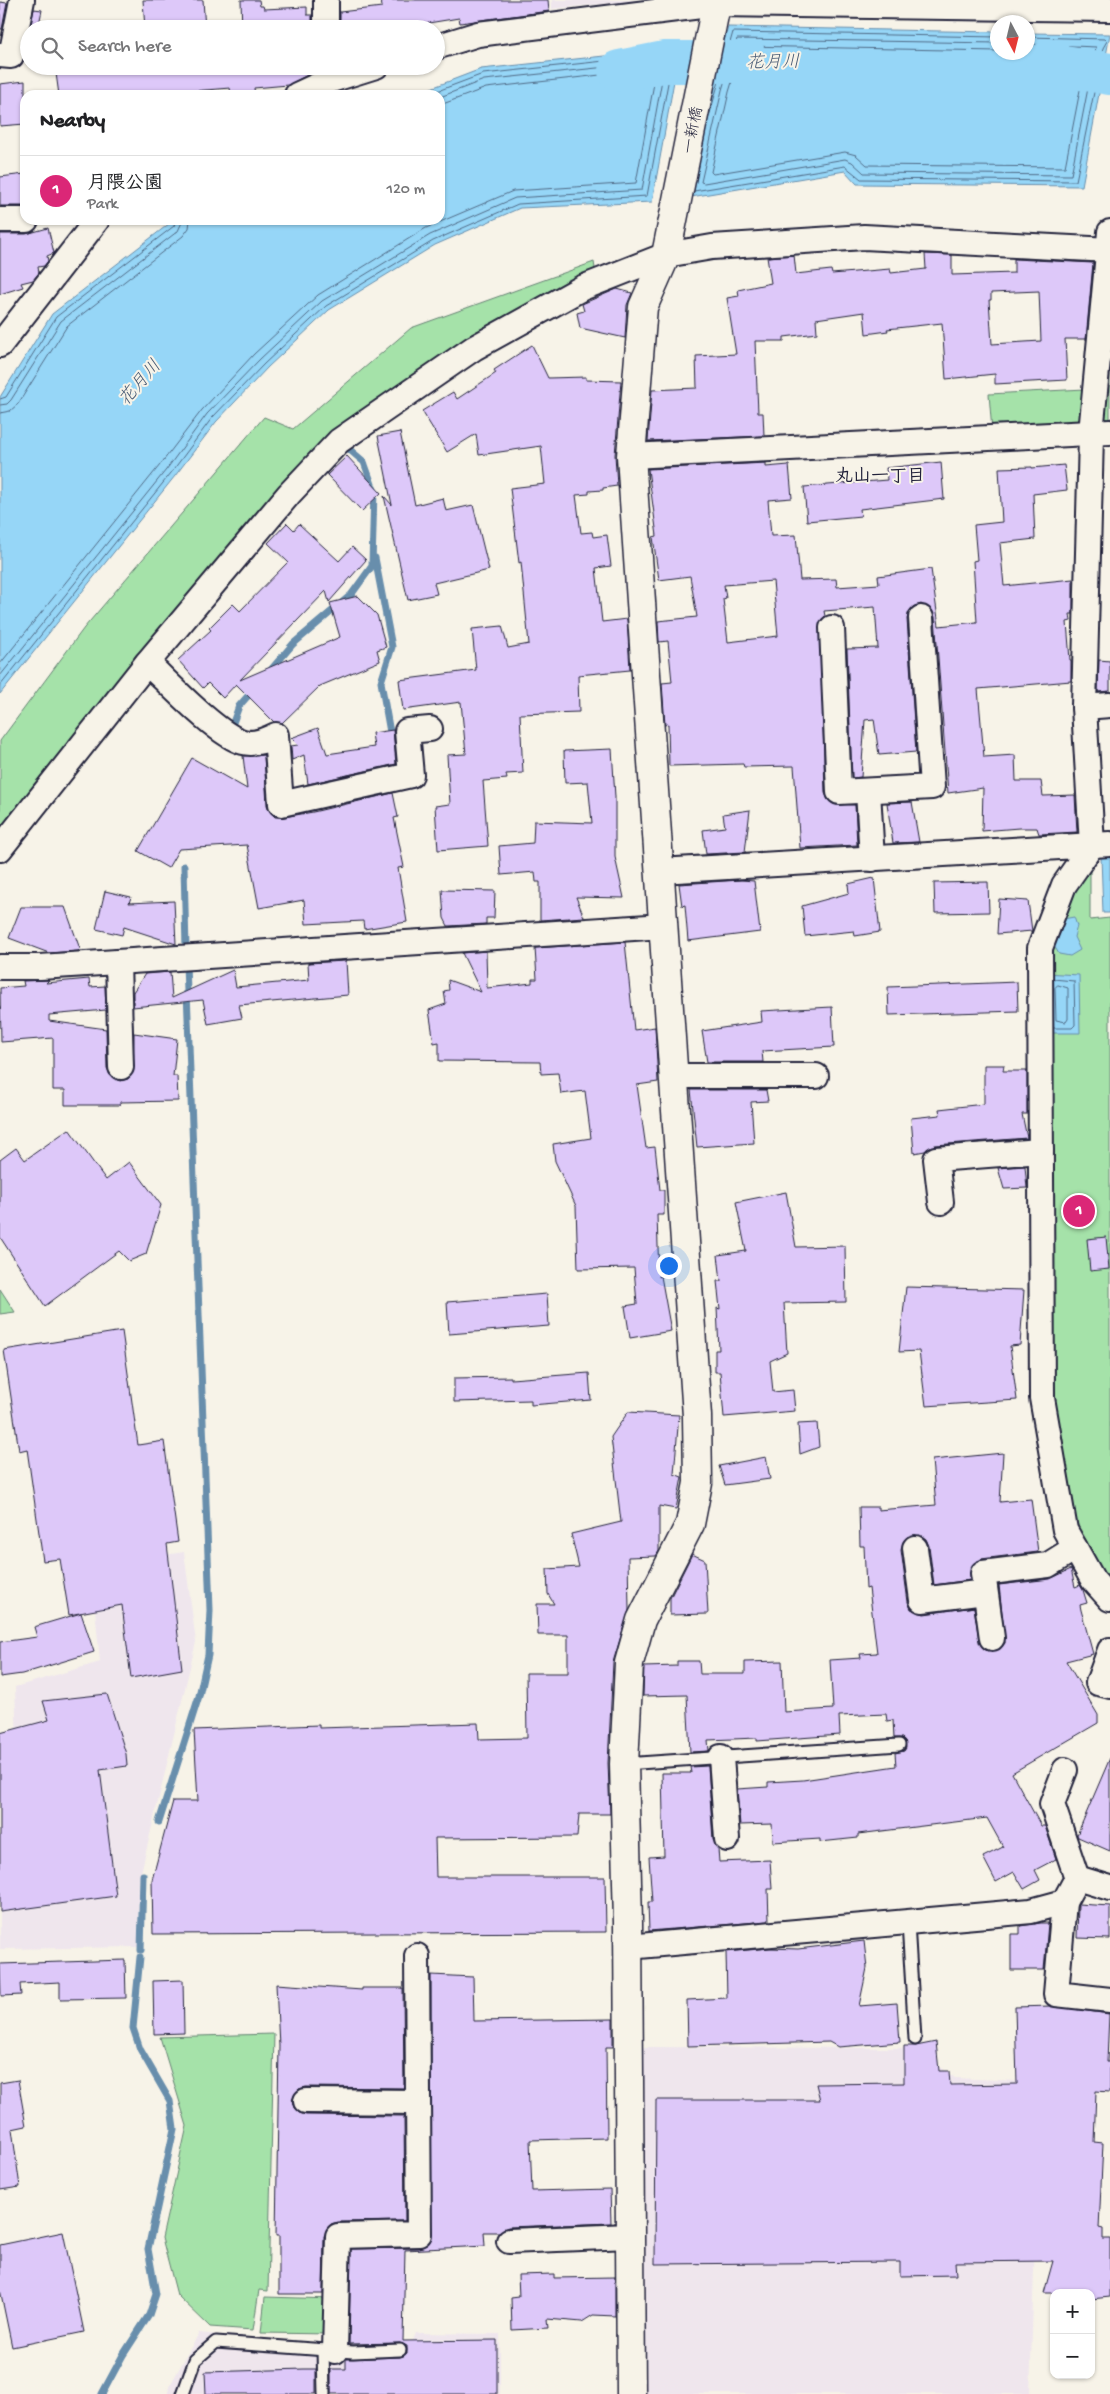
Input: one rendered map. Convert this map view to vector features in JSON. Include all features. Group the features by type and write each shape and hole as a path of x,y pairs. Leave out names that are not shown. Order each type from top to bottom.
{"street":[{"path":"0,55 11,56 22,0"},
{"path":"326,0 326,20"},
{"path":"445,44 478,34 717,2 1110,9"},
{"name":"一新橋","path":"631,2394 628,1947 624,1764 628,1662 641,1620 690,1524 698,1483 697,1416 631,456 643,307 666,255 717,2"},
{"path":"304,90 324,75"},
{"path":"0,220 20,220"},
{"path":"0,345 93,225"},
{"path":"0,849 147,663 289,494 339,441 474,348 582,288 666,255 712,247 864,237 1109,244 1101,432 1084,707 1101,845 1064,886 1040,948 1042,1398 1065,1530 1093,1580 1110,1599"},
{"path":"631,456 1101,432"},
{"path":"832,628 839,792 932,787 921,618"},
{"path":"147,663 211,723 242,742 257,743 276,736 282,804 411,775 407,731 430,729"},
{"path":"1084,707 1110,705"},
{"path":"868,791 872,858"},
{"path":"660,871 1101,845"},
{"path":"0,967 40,967 195,955 664,926"},
{"path":"118,962 121,1067"},
{"path":"674,1076 816,1076"},
{"path":"941,1202 936,1159 1041,1151"},
{"path":"915,1548 922,1600 985,1592"},
{"path":"992,1638 983,1573 1048,1565 1075,1548"},
{"path":"1110,1650 1098,1682 1110,1686"},
{"path":"722,1757 726,1839"},
{"path":"1065,1770 1052,1804 1076,1878 1064,1902 1056,1994 1110,2000"},
{"path":"1076,1878 1110,1888"},
{"path":"628,1947 1031,1911 1064,1902"},
{"path":"329,2350 338,2236 419,2234 417,1956"},
{"path":"306,2101 418,2102"},
{"path":"509,2241 629,2236"}],"lane":[{"path":"624,1764 899,1745"},
{"path":"908,1923 915,2039"},
{"path":"183,2394 195,2360 216,2342 329,2350 400,2350"},
{"path":"324,2394 329,2350"}],"shaded area":[{"path":"552,0 643,0 552,9"},
{"path":"184,1552 196,1642 139,1881 138,1947 0,1949 0,1777 18,1773 15,1687 100,1662 91,1566"},
{"path":"632,2047 913,2048 955,2078 1040,2082 1030,2394 641,2394"},
{"path":"199,2333 292,2342 410,2347 416,2333 500,2334 500,2394 168,2394 169,2387"}],"green space":[{"path":"594,262 596,275 463,341 318,451 0,835 0,741 84,628 264,417 293,429 411,328"},
{"path":"1110,289 1110,428 1097,429"},
{"path":"1085,389 1080,428 992,431 989,394"},
{"path":"1090,863 1090,920 1110,918 1110,1582 1083,1545 1067,1482 1053,1386 1047,949 1068,892"},
{"path":"0,1289 15,1312 0,1314"},
{"path":"274,2034 268,2291 259,2290 253,2330 210,2327 177,2295 162,2238 187,2126 160,2037"},
{"path":"265,2297 333,2299 332,2334 261,2333"}],"water":[{"path":"728,27 990,32 990,60 1035,60 1035,33 1110,34 1082,186 857,184 845,171 685,198 711,87"},
{"path":"680,48 652,202 520,208 435,245 329,310 268,367 216,422 0,694 0,397 52,314 168,225 445,225 445,90 426,90 481,69"},
{"path":"1101,857 1110,857 1110,913 1103,913"},
{"path":"1074,917 1077,926 1074,937 1080,950 1070,956 1059,954 1053,944 1060,934 1063,919"},
{"path":"1044,973 1079,975 1080,1033 1045,1033"}],"building":[{"path":"143,0 203,0 204,20 144,20"},
{"path":"241,0 259,0 260,6 263,6 264,9 307,7 307,15 312,15 312,20 242,20"},
{"path":"381,0 548,0 549,11 460,23 459,18 445,20 340,20 340,12 382,7"},
{"path":"0,2 7,3 2,29 0,29"},
{"path":"34,9 42,10 40,20 32,20"},
{"path":"56,75 307,75 288,85 254,88 254,90 230,90 230,88 206,90 58,90"},
{"path":"25,81 25,90 20,90 20,124 0,126 0,84"},
{"path":"20,175 20,206 0,206 0,177"},
{"path":"48,228 54,253 47,256 48,261 44,266 38,267 39,273 33,280 21,283 23,287 0,294 0,234 26,234"},
{"path":"925,254 952,255 952,275 1014,273 1014,259 1093,263 1086,339 1065,339 1067,380 995,384 995,374 946,379 942,323 887,329 888,331 866,334 864,312 816,319 817,333 784,337 784,341 755,341 758,413 763,413 764,436 648,441 652,390 697,388 696,356 736,354 727,298 739,296 738,290 771,283 767,257 794,255 796,274 831,270 832,274 890,269 891,273 926,269","holes":["1039,291 1041,341 992,344 989,300 991,300 991,293"]},
{"path":"617,289 632,293 627,305 625,338 580,328 577,313 584,311 582,304"},
{"path":"532,345 548,378 586,377 586,380 621,381 615,455 617,486 589,491 589,494 576,495 581,533 592,532 593,537 607,535 611,566 596,568 602,622 627,619 630,670 578,675 579,712 520,714 523,773 506,774 507,779 483,781 488,846 438,850 435,806 450,804 447,755 466,754 461,702 403,710 399,680 476,670 472,629 502,626 508,648 529,644 521,562 519,563 510,488 545,484 541,446 479,455 476,434 447,452 422,411 453,392 457,399 496,373 494,370"},
{"path":"400,432 415,505 443,498 446,511 473,505 489,570 434,583 437,594 408,600 384,496 392,505 378,436"},
{"path":"347,456 381,493 362,511 327,475"},
{"path":"941,462 944,499 860,509 861,516 807,521 804,487 887,480 886,468"},
{"path":"766,463 766,467 789,465 792,498 768,500 771,536 796,535 800,580 836,579 837,587 879,584 878,576 931,569 939,626 977,622 973,561 977,560 974,525 1002,522 999,468 1032,468 1064,465 1067,490 1033,494 1035,539 1000,543 1004,586 1073,579 1073,614 1070,614 1071,621 1067,622 1071,681 978,689 984,757 1015,755 1016,781 1041,781 1043,796 1075,795 1077,832 1039,834 1037,828 982,831 983,788 948,793 935,617 932,610 921,604 913,607 907,619 916,752 879,755 874,719 865,720 861,777 852,778 847,649 878,648 875,607 824,611 825,616 820,622 825,793 828,800 833,804 855,805 857,845 800,848 794,766 744,767 743,764 669,766 668,724 665,725 662,683 672,682 668,641 659,642 658,621 697,617 690,576 659,580 653,537 657,536 648,469","holes":["773,581 778,636 728,642 723,599 726,598 724,585"]},
{"path":"287,523 294,530 299,524 339,561 352,547 366,560 329,602 326,591 240,680 340,637 330,603 358,596 377,615 386,647 377,650 380,661 320,686 282,723 274,722 236,684 223,698 208,683 203,688 178,660 211,630 209,628 233,604 240,611 288,562 268,543"},
{"path":"1099,660 1110,661 1110,691 1098,692"},
{"path":"318,728 327,754 374,747 372,733 393,730 396,764 308,784 304,755 292,760 291,746 298,745 291,738"},
{"path":"612,749 615,797 615,857 624,898 576,897 584,917 540,920 540,882 536,882 535,872 501,875 499,846 533,843 534,821 592,823 588,782 565,783 564,751"},
{"path":"264,755 267,805 275,817 313,812 393,793 398,817 394,818 404,867 398,868 407,922 364,929 363,921 306,924 304,900 259,908 247,845 179,849 168,868 138,851 192,758 247,789 243,756"},
{"path":"912,802 919,842 893,843 887,803"},
{"path":"750,810 745,852 706,854 703,830 725,827 723,814"},
{"path":"874,878 880,932 855,936 854,931 805,936 802,906 849,893 848,884"},
{"path":"741,880 754,881 760,932 688,941 685,905 682,906 679,884"},
{"path":"988,882 989,912 935,913 934,883"},
{"path":"442,890 495,891 494,918 486,918 486,924 448,926 444,918"},
{"path":"105,891 131,897 129,903 174,901 176,944 124,927 122,935 96,929"},
{"path":"999,899 1028,901 1032,931 997,934"},
{"path":"21,907 65,907 80,949 78,951 49,953 9,938"},
{"path":"625,942 634,1030 655,1027 658,1082 637,1085 646,1148 655,1147 660,1190 664,1190 664,1215 657,1215 659,1277 661,1276 671,1331 630,1338 625,1306 637,1304 634,1268 578,1269 576,1206 555,1161 553,1144 591,1138 585,1091 561,1094 558,1073 541,1074 540,1062 439,1061 439,1042 434,1043 429,1010 446,1004 444,991 449,990 448,980 481,992 462,953 486,951 487,988 532,983 532,979 537,979 535,948"},
{"path":"346,961 348,995 239,1005 242,1018 208,1024 203,1000 133,1007 133,992 145,974 170,972 172,998 233,970 236,987 309,980 308,963"},
{"path":"89,979 90,987 105,986 106,1010 49,1015 49,1021 106,1029 107,1068 110,1075 121,1081 128,1079 133,1073 134,1033 177,1039 173,1076 177,1076 178,1101 120,1102 120,1105 65,1105 65,1090 53,1090 53,1038 1,1042 0,988 24,986 23,981 49,980 46,983"},
{"path":"1017,982 1018,1011 889,1015 888,987"},
{"path":"832,1007 834,1047 762,1051 763,1062 707,1062 702,1031 762,1022 761,1011"},
{"path":"984,1065 1004,1065 1003,1071 1027,1071 1027,1114 1022,1114 1027,1138 935,1145 925,1151 914,1153 911,1118 940,1115 939,1109 984,1104"},
{"path":"691,1090 766,1090 768,1101 751,1102 754,1143 697,1147"},
{"path":"69,1129 106,1180 129,1162 161,1205 146,1254 129,1261 119,1251 45,1306 0,1237 0,1160 16,1148 25,1160"},
{"path":"1025,1166 1027,1188 1004,1189 998,1168"},
{"path":"786,1192 796,1247 845,1246 846,1302 784,1303 787,1353 770,1361 773,1392 793,1390 795,1411 724,1417 720,1372 715,1372 715,1350 719,1350 717,1308 720,1309 717,1281 721,1281 718,1255 746,1251 736,1202"},
{"path":"1106,1237 1109,1269 1090,1271 1087,1239"},
{"path":"906,1287 1024,1290 1020,1345 1010,1346 1017,1400 926,1406 919,1351 899,1352"},
{"path":"547,1294 549,1326 449,1334 447,1302"},
{"path":"122,1331 138,1445 164,1441 178,1542 167,1544 182,1669 131,1678 122,1605 69,1615 60,1559 43,1561 27,1449 19,1451 4,1350"},
{"path":"589,1373 591,1400 531,1405 531,1400 454,1402 454,1378 511,1377 511,1379"},
{"path":"628,1412 679,1415 674,1474 682,1477 676,1509 659,1506 659,1551 656,1556 628,1557 629,1610 613,1662 608,1763 610,1814 579,1814 577,1837 435,1838 436,1877 605,1877 606,1932 153,1934 152,1880 173,1801 198,1801 194,1730 319,1725 319,1728 478,1723 479,1739 527,1738 526,1673 568,1673 568,1635 538,1635 537,1604 554,1604 548,1594 547,1569 579,1567 571,1534 621,1522 611,1437"},
{"path":"817,1423 819,1447 800,1454 798,1424"},
{"path":"1003,1453 1000,1502 1031,1499 1038,1552 981,1559 971,1567 970,1580 934,1585 929,1546 926,1539 920,1535 907,1537 903,1542 901,1550 908,1602 911,1609 924,1614 974,1607 979,1640 982,1647 987,1651 1000,1649 1005,1643 999,1585 1050,1579 1071,1569 1075,1587 1080,1585 1083,1590 1087,1603 1080,1605 1093,1654 1066,1661 1098,1715 1098,1723 1012,1773 1041,1826 1045,1826 1056,1859 1035,1870 1040,1880 1024,1889 1014,1872 996,1882 983,1857 1003,1847 987,1818 858,1834 858,1838 820,1842 820,1839 773,1842 772,1824 740,1825 737,1789 768,1787 768,1782 803,1780 896,1766 895,1753 904,1751 906,1748 905,1741 902,1738 894,1738 893,1720 887,1721 886,1714 839,1716 840,1735 757,1741 757,1738 708,1740 709,1751 690,1752 687,1695 643,1696 644,1667 677,1666 677,1661 699,1661 700,1674 745,1674 745,1662 782,1661 784,1712 833,1709 830,1660 861,1658 860,1654 877,1653 869,1588 866,1589 864,1546 860,1546 859,1507 878,1507 878,1510 936,1505 932,1460"},
{"path":"766,1457 770,1479 725,1485 719,1466"},
{"path":"692,1554 705,1560 708,1614 670,1615 670,1598"},
{"path":"81,1613 94,1652 22,1674 0,1677 0,1642 37,1637 34,1627"},
{"path":"107,1694 126,1754 127,1766 100,1770 116,1896 0,1912 0,1733 49,1720 43,1701"},
{"path":"1110,1758 1110,1851 1077,1835"},
{"path":"708,1766 713,1840 718,1849 719,1862 770,1860 772,1889 768,1889 769,1921 649,1931 648,1902 652,1902 649,1857 664,1856 662,1773 691,1773 690,1767"},
{"path":"1078,1904 1110,1906 1110,1939 1077,1938"},
{"path":"1048,1923 1044,1970 1011,1970 1011,1934 1020,1934 1020,1926"},
{"path":"864,1941 867,1968 859,2006 897,2003 900,2042 838,2047 829,2042 688,2046 687,2000 727,1998 726,1952 770,1948 798,1949"},
{"path":"125,1960 126,1998 60,1999 60,1982 20,1984 21,1995 1,1996 0,1964"},
{"path":"431,1975 473,1977 474,2021 613,2019 613,2047 606,2047 607,2138 530,2140 532,2191 610,2189 611,2223 508,2227 499,2232 484,2232 485,2246 405,2250 403,2341 497,2340 497,2394 331,2394 331,2369 346,2369 346,2359 400,2357 407,2353 407,2346 400,2343 349,2344 351,2249 419,2248 431,2240"},
{"path":"183,1980 184,2033 154,2034 153,1981"},
{"path":"276,1984 362,1990 362,1988 403,1988 404,2088 306,2087 299,2089 292,2100 294,2108 299,2113 306,2115 404,2116 405,2221 338,2222 331,2224 324,2236 323,2294 279,2294 279,2236 276,2236 279,2046"},
{"path":"1051,2006 1109,2014 1107,2062 1110,2062 1110,2092 1096,2091 1094,2142 1103,2143 1099,2228 1103,2229 1103,2239 1110,2239 1110,2297 1095,2299 1095,2289 1050,2289 1050,2293 1044,2293 1053,2261 955,2262 956,2275 900,2276 900,2262 655,2264 656,2100 820,2100 816,2084 904,2083 904,2046 936,2042 939,2071 949,2071 950,2085 1017,2084 1015,2007"},
{"path":"18,2080 26,2126 12,2129 20,2187 0,2190 0,2083"},
{"path":"63,2232 84,2332 12,2347 0,2289 0,2245"},
{"path":"554,2274 554,2278 615,2277 615,2316 593,2315 582,2322 547,2319 548,2328 512,2330 511,2298 519,2297 518,2275"},
{"path":"316,2369 316,2394 206,2394 205,2372"}],"waterway":[{"name":"花月川","path":"619,71 664,62 750,62"},
{"name":"花月川","path":"1046,63 1110,74"},
{"path":"269,672 293,644 351,595 372,566 374,490 364,462 343,444"},
{"path":"375,558 392,647 381,682 391,738"},
{"path":"230,731 239,706 254,689"},
{"path":"184,866 186,949"},
{"path":"159,1822 199,1696 208,1655 210,1610 186,964"},
{"path":"141,1950 143,1875"},
{"path":"102,2394 123,2355 149,2315 156,2294 148,2249 174,2129 170,2101 140,2049 133,2028 140,1957"}],"place":[{"name":"月隈公園","path":"1079,1211"}],"district":[{"name":"丸山一丁目","path":"880,475"}]}
